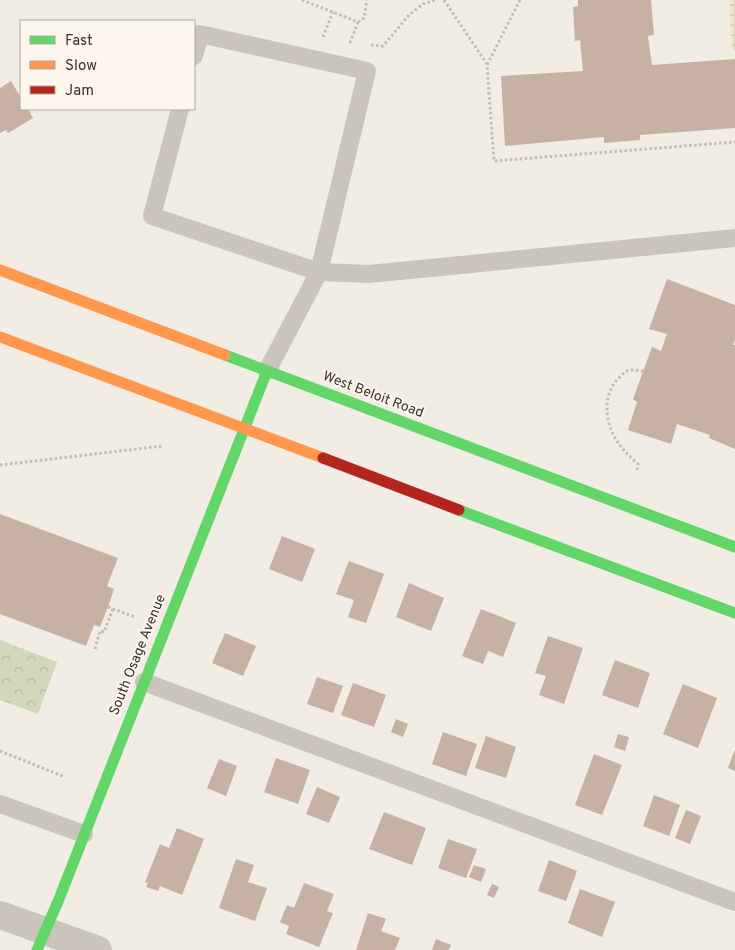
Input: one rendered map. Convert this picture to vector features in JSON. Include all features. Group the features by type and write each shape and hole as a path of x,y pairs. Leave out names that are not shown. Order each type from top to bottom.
{"main road":[{"name":"West Beloit Road","path":"0,270 735,546"},
{"path":"0,337 735,613"},
{"name":"South Osage Avenue","path":"41,940 268,371"}],"street":[{"path":"0,915 41,940 98,950"}],"lane":[{"path":"195,52 200,34 368,70 319,272 268,371"},
{"path":"180,110 152,216 319,272 369,274 735,238"},
{"path":"144,682 735,902"},
{"path":"0,804 84,834"}],"path":[{"path":"302,0 358,22 364,18 367,0"},
{"path":"368,45 383,46 410,15 423,4 436,0"},
{"path":"444,0 488,65"},
{"path":"520,0 488,65 494,161 735,142"},
{"path":"637,470 638,464 624,451 613,433 607,416 607,399 611,387 620,376 629,370 643,371"},
{"path":"0,465 163,446"},
{"path":"108,607 136,617"},
{"path":"94,648 100,631 104,632 113,609"},
{"path":"0,751 65,778"}],"green space":[{"path":"0,640 57,662 38,714 0,700"}],"shaded area":[{"path":"728,0 735,0 735,50 732,50"}],"building":[{"path":"578,0 651,0 654,35 648,36 652,65 735,59 735,128 640,135 640,140 604,143 604,137 505,146 501,76 583,71 580,40 575,41 573,7 578,6"},
{"path":"11,81 20,96 20,110 29,110 33,118 8,133 6,130 0,133 0,88"},
{"path":"667,279 735,305 735,339 733,345 735,345 735,449 709,438 710,435 677,424 671,444 628,430 637,402 633,399 652,347 661,351 667,334 649,329"},
{"path":"0,514 118,558 107,586 114,589 108,607 100,627 94,625 86,646 0,614"},
{"path":"282,536 315,549 302,582 269,569"},
{"path":"349,561 384,574 366,623 348,617 354,600 336,594"},
{"path":"409,583 444,598 431,631 396,617"},
{"path":"481,609 516,623 503,657 488,651 483,664 462,656"},
{"path":"225,633 256,646 243,676 212,663"},
{"path":"548,636 583,648 564,704 539,695 546,676 535,673"},
{"path":"615,660 650,673 638,708 602,695"},
{"path":"317,677 343,686 333,713 307,704"},
{"path":"353,683 386,695 374,727 341,715"},
{"path":"683,684 717,698 698,748 663,734"},
{"path":"396,719 408,724 403,737 391,732"},
{"path":"443,732 477,744 466,776 432,764"},
{"path":"618,734 629,737 625,751 614,747"},
{"path":"486,736 516,747 506,778 475,768"},
{"path":"735,749 735,771 728,768"},
{"path":"594,754 622,765 602,815 575,805"},
{"path":"276,758 310,770 298,804 264,792"},
{"path":"219,759 237,766 226,796 207,788"},
{"path":"317,787 340,797 329,823 306,814"},
{"path":"654,795 680,805 669,836 643,826"},
{"path":"686,810 701,816 690,844 675,838"},
{"path":"384,812 426,828 412,865 369,849"},
{"path":"177,828 204,839 182,895 160,886 158,891 146,887 148,883 145,882 160,844 169,848"},
{"path":"448,839 477,849 466,878 438,868"},
{"path":"236,859 254,865 248,882 267,888 255,921 219,908"},
{"path":"549,860 577,871 566,901 538,891"},
{"path":"474,865 486,869 481,882 469,877"},
{"path":"304,883 334,894 327,911 333,913 319,947 286,934 289,926 280,922 287,905 294,908"},
{"path":"492,884 499,887 494,898 487,895"},
{"path":"580,889 615,902 602,937 568,923"},
{"path":"368,913 386,919 381,931 400,938 395,950 356,950"},
{"path":"436,939 451,945 449,950 432,950"}],"traffic: fast":[{"path":"225,355 735,547"},
{"path":"37,950 59,899 267,371"},
{"path":"459,510 735,613"}],"traffic: slow":[{"path":"0,270 225,355"},
{"path":"0,337 323,458"}],"traffic: jam":[{"path":"323,458 459,510"}]}
